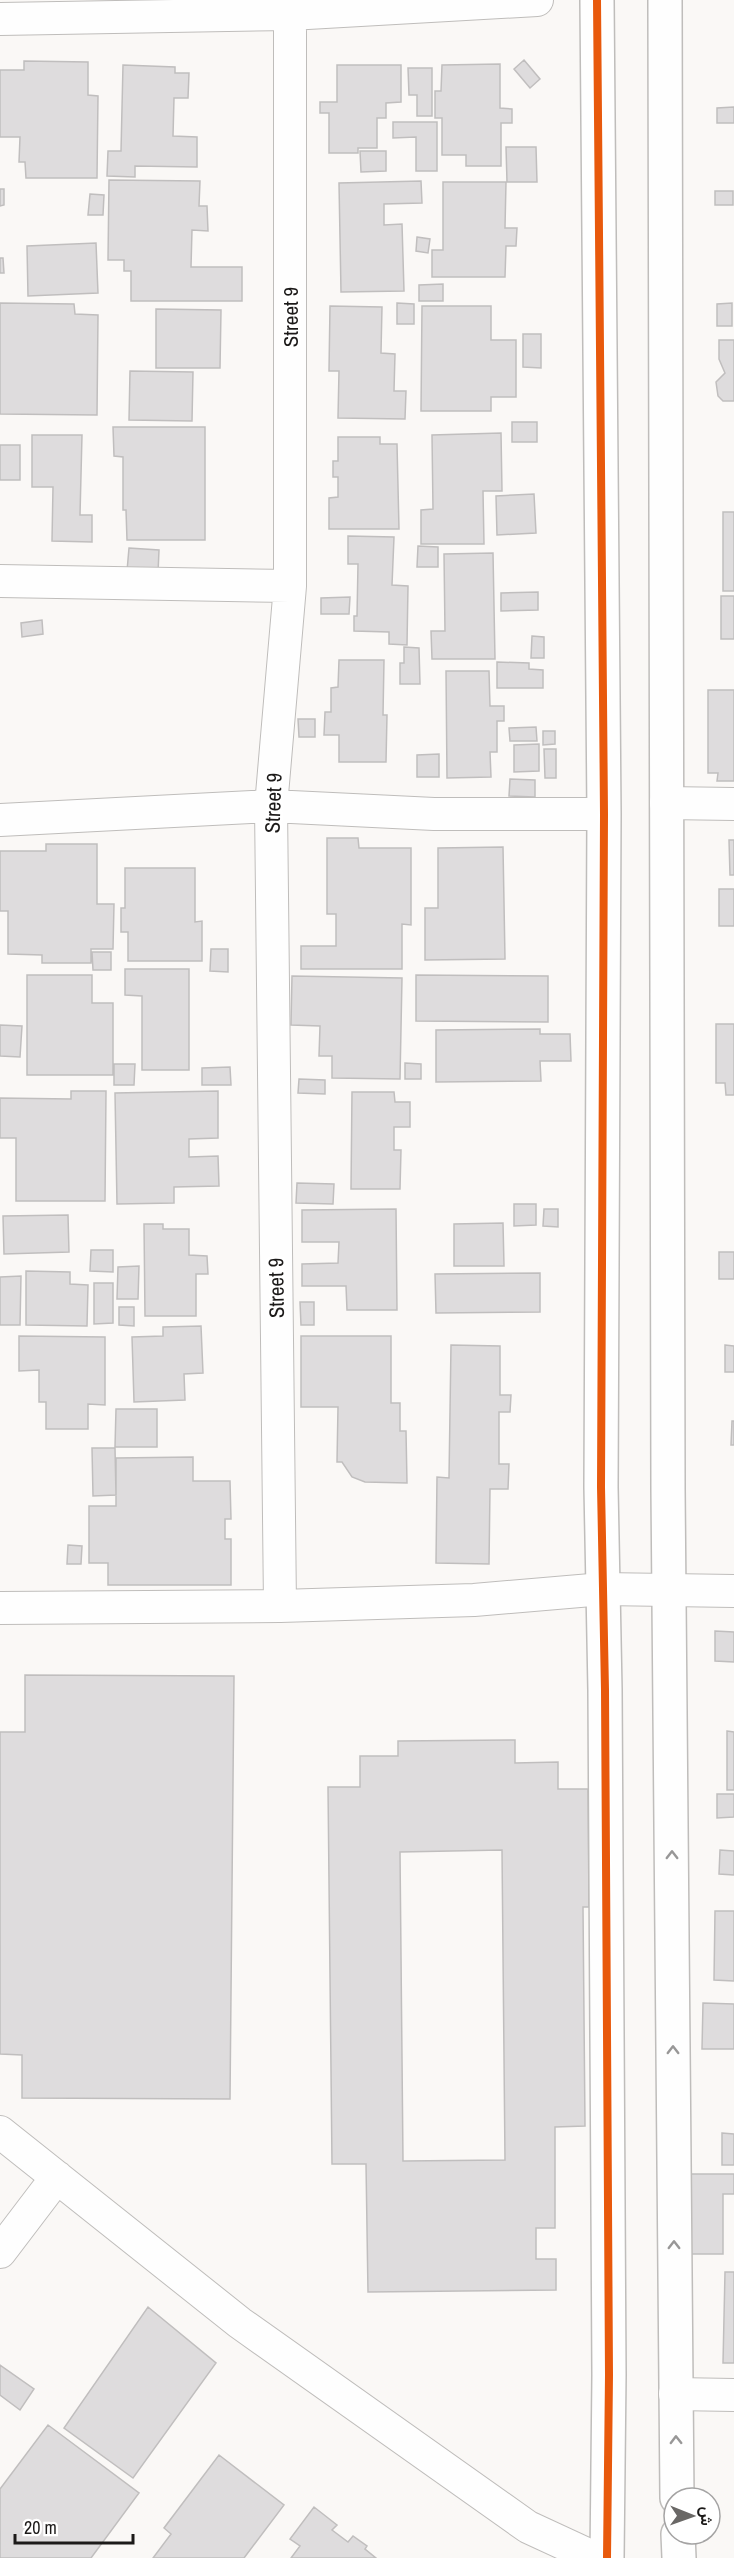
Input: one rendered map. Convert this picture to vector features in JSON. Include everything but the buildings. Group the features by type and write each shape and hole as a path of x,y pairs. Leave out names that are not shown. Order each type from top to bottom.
{"street":[{"path":"0,20 290,7 537,0"},
{"path":"597,0 604,814 601,1475 609,2363 607,2558"},
{"path":"665,0 666,803 677,2486"},
{"name":"Street 9","path":"280,1606 271,806 290,586 290,7"},
{"path":"0,581 290,586"},
{"path":"666,803 734,804"},
{"path":"0,820 271,806 434,814 604,814"},
{"path":"0,1608 280,1606 474,1600 603,1589 670,1592 734,1591"},
{"path":"0,2132 240,2323 528,2527 595,2558"},
{"path":"0,2252 57,2176"},
{"path":"675,2394 734,2395"}],"cycle path":[{"path":"597,0 604,814 601,1487 605,1690 609,2375 607,2558"}]}
